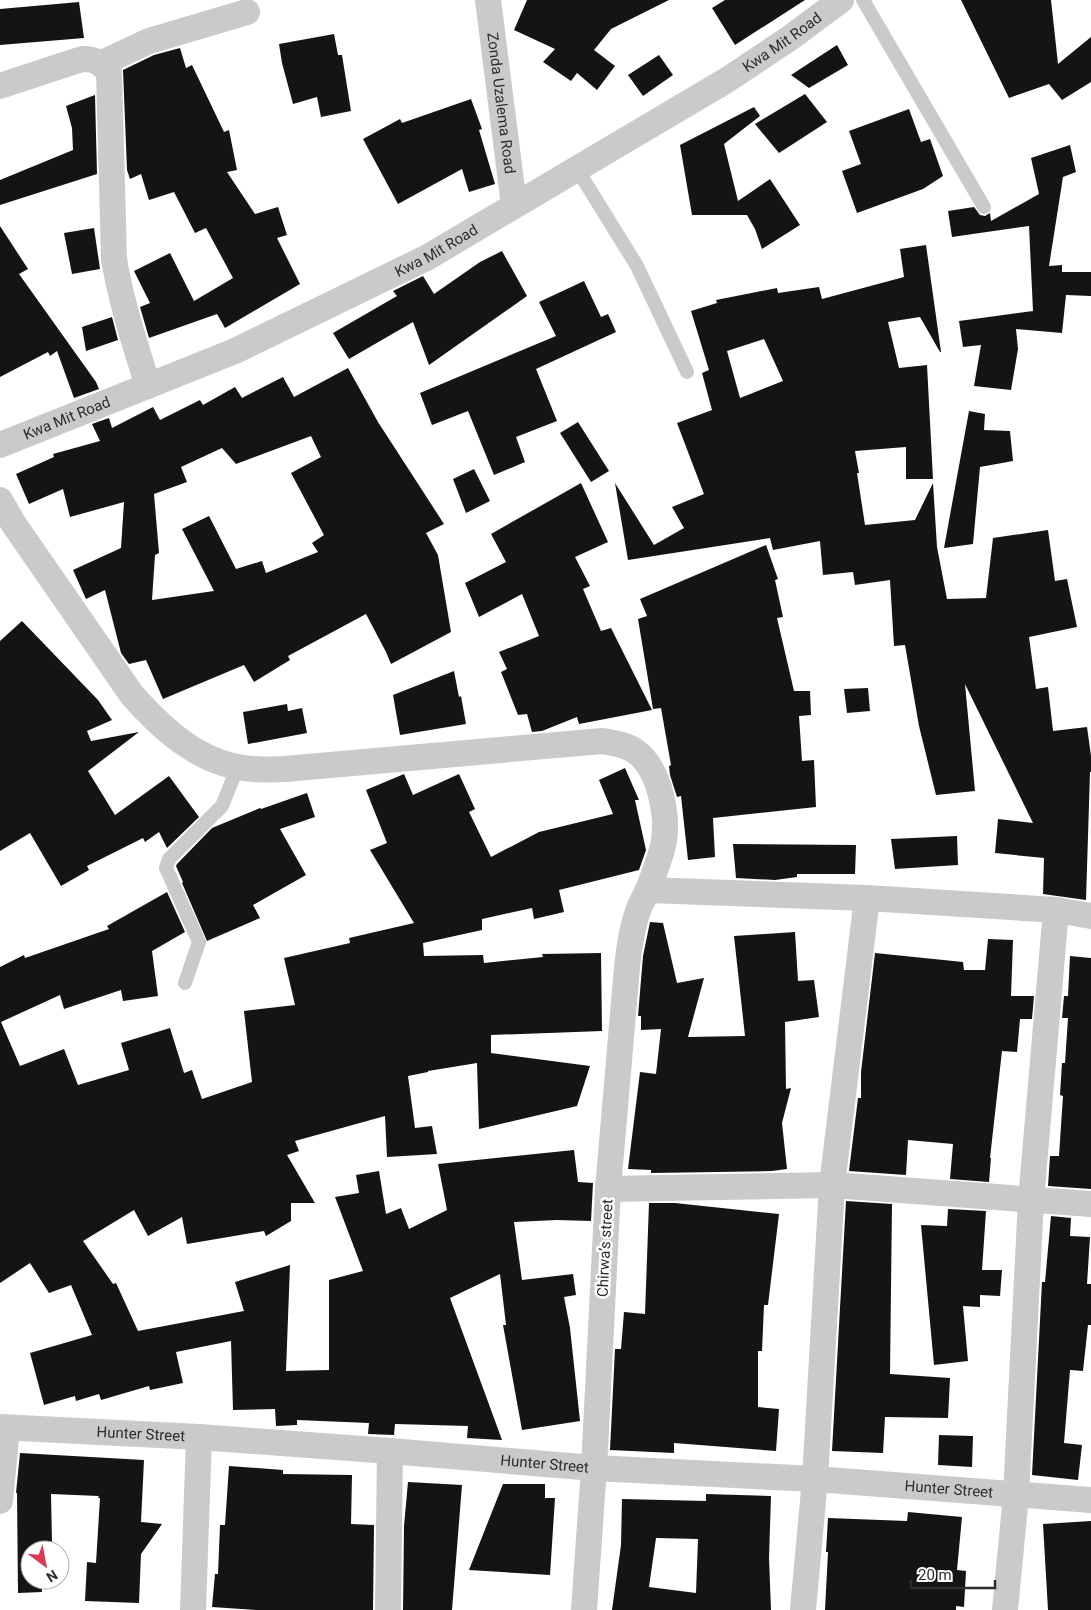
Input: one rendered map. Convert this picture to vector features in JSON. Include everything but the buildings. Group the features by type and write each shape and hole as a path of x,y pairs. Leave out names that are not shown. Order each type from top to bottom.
{"street":[{"name":"Zonda Uzalema Road","path":"488,0 514,205"},
{"name":"Kwa Mit Road","path":"0,445 235,350 428,257 727,80 790,38 841,0"},
{"path":"102,63 149,41 247,12"},
{"path":"0,86 82,59 92,59 102,63 109,73 114,259 125,310 148,386"},
{"name":"Chirwa’s street","path":"0,500 13,523 126,687 155,721 179,740 200,753 225,764 253,769 285,769 602,741 618,744 634,751 645,760 655,778 662,801 665,825 662,848 648,890 637,913 631,939 608,1189 594,1468 584,1610"},
{"path":"648,890 867,898 1056,910 1091,916"},
{"path":"803,1610 815,1479 832,1185 867,898"},
{"path":"1005,1610 1016,1495 1031,1200 1056,910"},
{"path":"608,1189 832,1185 1091,1204"},
{"path":"0,1501 3,1427"},
{"name":"Hunter Street","path":"3,1427 199,1437 594,1468 815,1479 1091,1500"},
{"path":"193,1610 199,1437"},
{"path":"388,1610 390,1451"}],"lane":[{"path":"863,0 984,207"},
{"path":"577,169 637,266 687,372"},
{"path":"185,983 199,942 166,868 169,859 222,806 238,766"}]}
